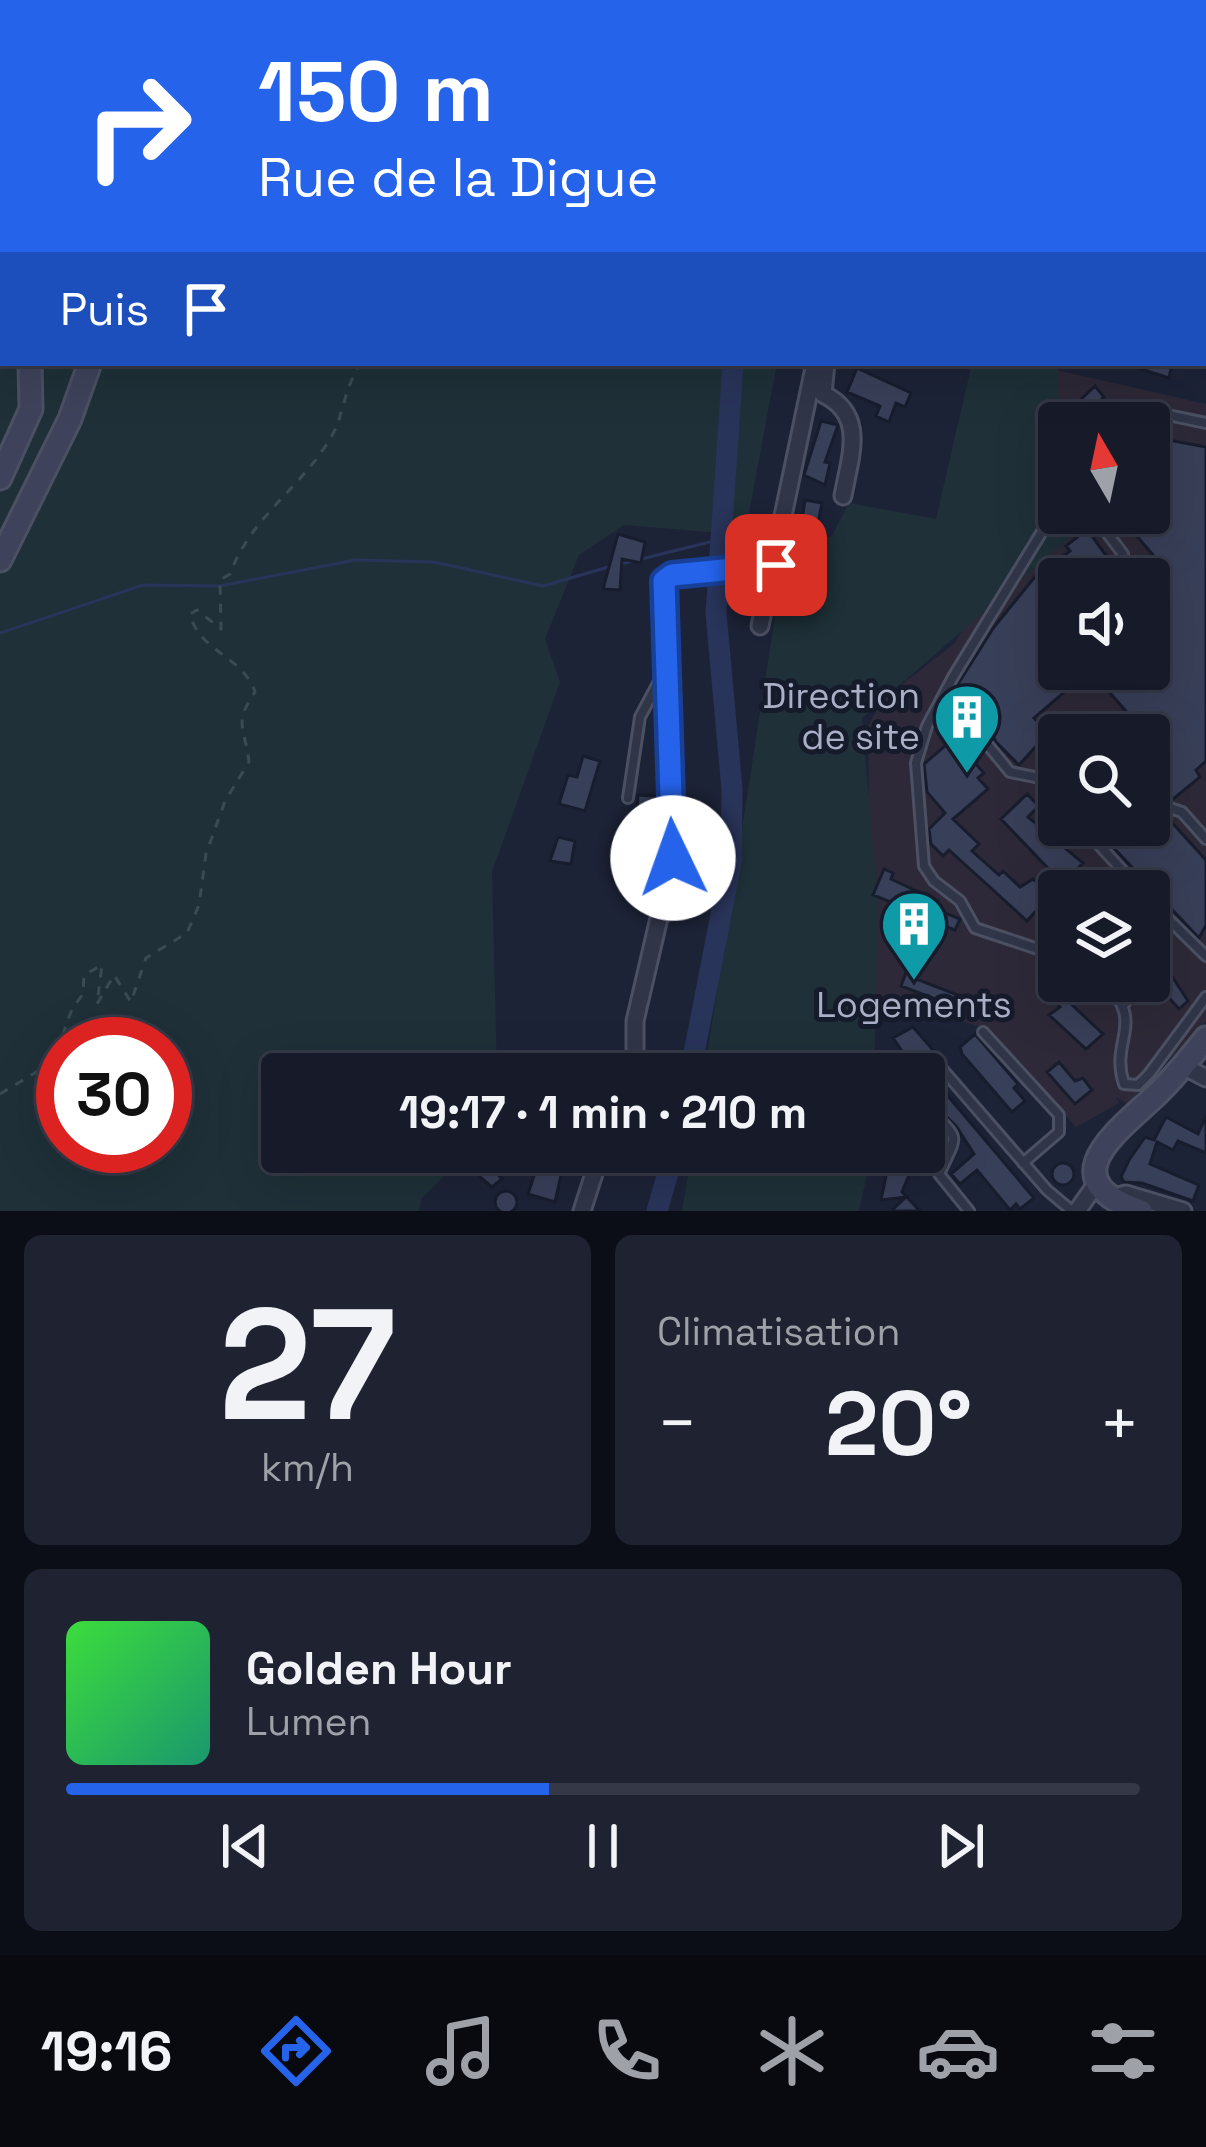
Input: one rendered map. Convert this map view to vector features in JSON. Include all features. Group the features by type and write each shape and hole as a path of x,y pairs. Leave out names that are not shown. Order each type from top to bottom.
{"main road":[{"path":"0,478 31,410 30,366"},
{"path":"0,560 90,366"},
{"path":"1141,1211 1106,1189 1096,1165 1106,1138 1184,1066 1206,1038"}],"street":[{"path":"760,626 814,366"},
{"path":"826,366 823,394 846,410 854,431 843,496"},
{"path":"635,1053 635,1021 673,858 663,588 668,577 681,574 773,565"},
{"path":"1184,1066 1206,1078"},
{"path":"583,1211 595,1173"},
{"path":"1074,1211 1106,1189 1183,1211"}],"lane":[{"path":"1170,415 1206,423"},
{"path":"1038,949 975,928 960,901 934,881 924,866 924,810 916,763 945,694 1041,534"},
{"path":"628,798 640,717 668,666"},
{"path":"945,694 1010,772 1038,777"},
{"path":"1170,808 1182,812 1206,839"},
{"path":"1100,846 1123,870"},
{"path":"1170,921 1206,956"},
{"path":"1126,1002 1120,1073 1124,1084 1138,1085 1206,997"},
{"path":"1122,1002 1125,1005"},
{"path":"983,1032 1059,1115 1059,1132 1023,1163"},
{"path":"945,1072 1023,1163 1074,1211"},
{"path":"945,1126 955,1137 956,1150 945,1166"},
{"path":"940,1173 969,1211"}],"path":[{"path":"0,1094 53,1062 72,1009 83,994 84,975 101,965 97,1004 114,975 131,1002 146,958 187,933 200,905 206,854 224,801 249,762 241,711 255,692 248,673 202,638 190,614 197,610 221,628 220,580 230,574 264,512 294,490 328,443 347,386 360,366"}],"shaded area":[{"path":"0,366 776,366 745,535 624,525 579,555 545,639 560,682 492,872 496,1053 261,1053 261,1173 447,1173 422,1198 419,1211 0,1211"},
{"path":"971,366 1058,366 1058,402 1038,402 1038,534 1074,534 1046,558 1038,558 1038,565 862,718 878,903 874,1053 707,1053 788,532 831,537 849,503 936,519"},
{"path":"1056,370 1206,404 1206,1021 1127,1104 1116,1097 1119,1103 1076,1127 990,1029 871,997 868,727 881,701 955,643 1038,487 1038,534 1170,534 1170,402 1051,402"},
{"path":"688,1173 867,1173 859,1211 682,1211"}],"building":[{"path":"1131,366 1171,366 1169,378"},
{"path":"857,368 911,393 905,407 896,403 889,422 876,416 880,406 847,392"},
{"path":"1095,386 1104,397 1099,402 1078,402"},
{"path":"821,421 838,425 825,462 830,463 825,485 804,475"},
{"path":"1170,440 1206,447 1206,761 1196,770 1200,777 1172,800 1170,714 1128,714 1107,690 1170,690 1170,558 1155,558 1135,534 1170,534"},
{"path":"805,500 822,503 818,523 802,520"},
{"path":"618,534 645,542 641,563 622,559 620,590 603,589"},
{"path":"1081,534 1091,534 1108,558 1061,558 1070,551 1066,546"},
{"path":"1038,573 1038,690 1067,690 1034,718 1038,744 1019,765 996,742 986,722 982,725 963,702 969,698 958,684 994,627"},
{"path":"953,739 984,773 978,778 988,789 953,819 979,844 972,851 999,875 1003,871 1020,887 1033,879 1038,884 1038,909 1027,921 949,850 943,856 931,844 929,829 945,813 927,792 924,764"},
{"path":"583,756 600,761 585,811 559,804 568,775 577,777"},
{"path":"1027,794 1038,805 1028,817 1038,825 1038,846 1063,846 1083,863 1076,870 1050,870 1001,819"},
{"path":"638,795 657,796 656,814 637,813"},
{"path":"1170,820 1206,860 1206,925 1199,938 1170,907 1170,870 1135,870 1112,846 1170,846"},
{"path":"558,837 575,841 571,864 550,861"},
{"path":"884,869 893,873 891,879 938,901 935,909 960,919 955,930 928,920 915,955 902,949 907,938 897,934 908,909 873,895"},
{"path":"911,959 923,963 916,979 963,997 958,1008 901,986"},
{"path":"1170,973 1188,1001 1179,1009 1170,999"},
{"path":"1056,1002 1069,1002 1103,1034 1086,1049 1049,1015 1060,1007"},
{"path":"913,1027 933,1050 903,1053 893,1038"},
{"path":"975,1034 1018,1084 1014,1088 1025,1101 1012,1112 962,1054 960,1047"},
{"path":"1059,1062 1075,1081 1083,1078 1092,1090 1075,1104 1047,1072"},
{"path":"945,1093 1034,1198 1010,1210 977,1170 960,1184 951,1174 974,1154 945,1115"},
{"path":"1206,1116 1206,1153 1178,1141 1173,1150 1157,1142 1150,1164 1199,1185 1193,1201 1142,1183 1124,1182 1121,1177 1129,1160 1145,1137 1154,1140 1166,1117 1198,1134"},
{"path":"1063,1163 1074,1174 1063,1185 1052,1174"},
{"path":"480,1173 496,1173 502,1179 492,1187"},
{"path":"535,1173 561,1173 555,1202 528,1194"},
{"path":"887,1173 910,1173 902,1192 920,1211 891,1211 906,1197 881,1200"},
{"path":"498,1194 514,1194 514,1210 498,1210"}],"waterway":[{"path":"694,1053 731,863 732,789 716,613 733,366"},
{"path":"621,564 718,540"},
{"path":"0,633 143,585 220,586 355,560 434,562 543,586 612,566"},
{"path":"657,1211 668,1173"}],"place":[{"name":"Direction de site","path":"967,776"},
{"name":"Logements","path":"914,983"}],"route":[{"path":"673,858 669,769 673,716 664,581 672,575 776,565"}]}
